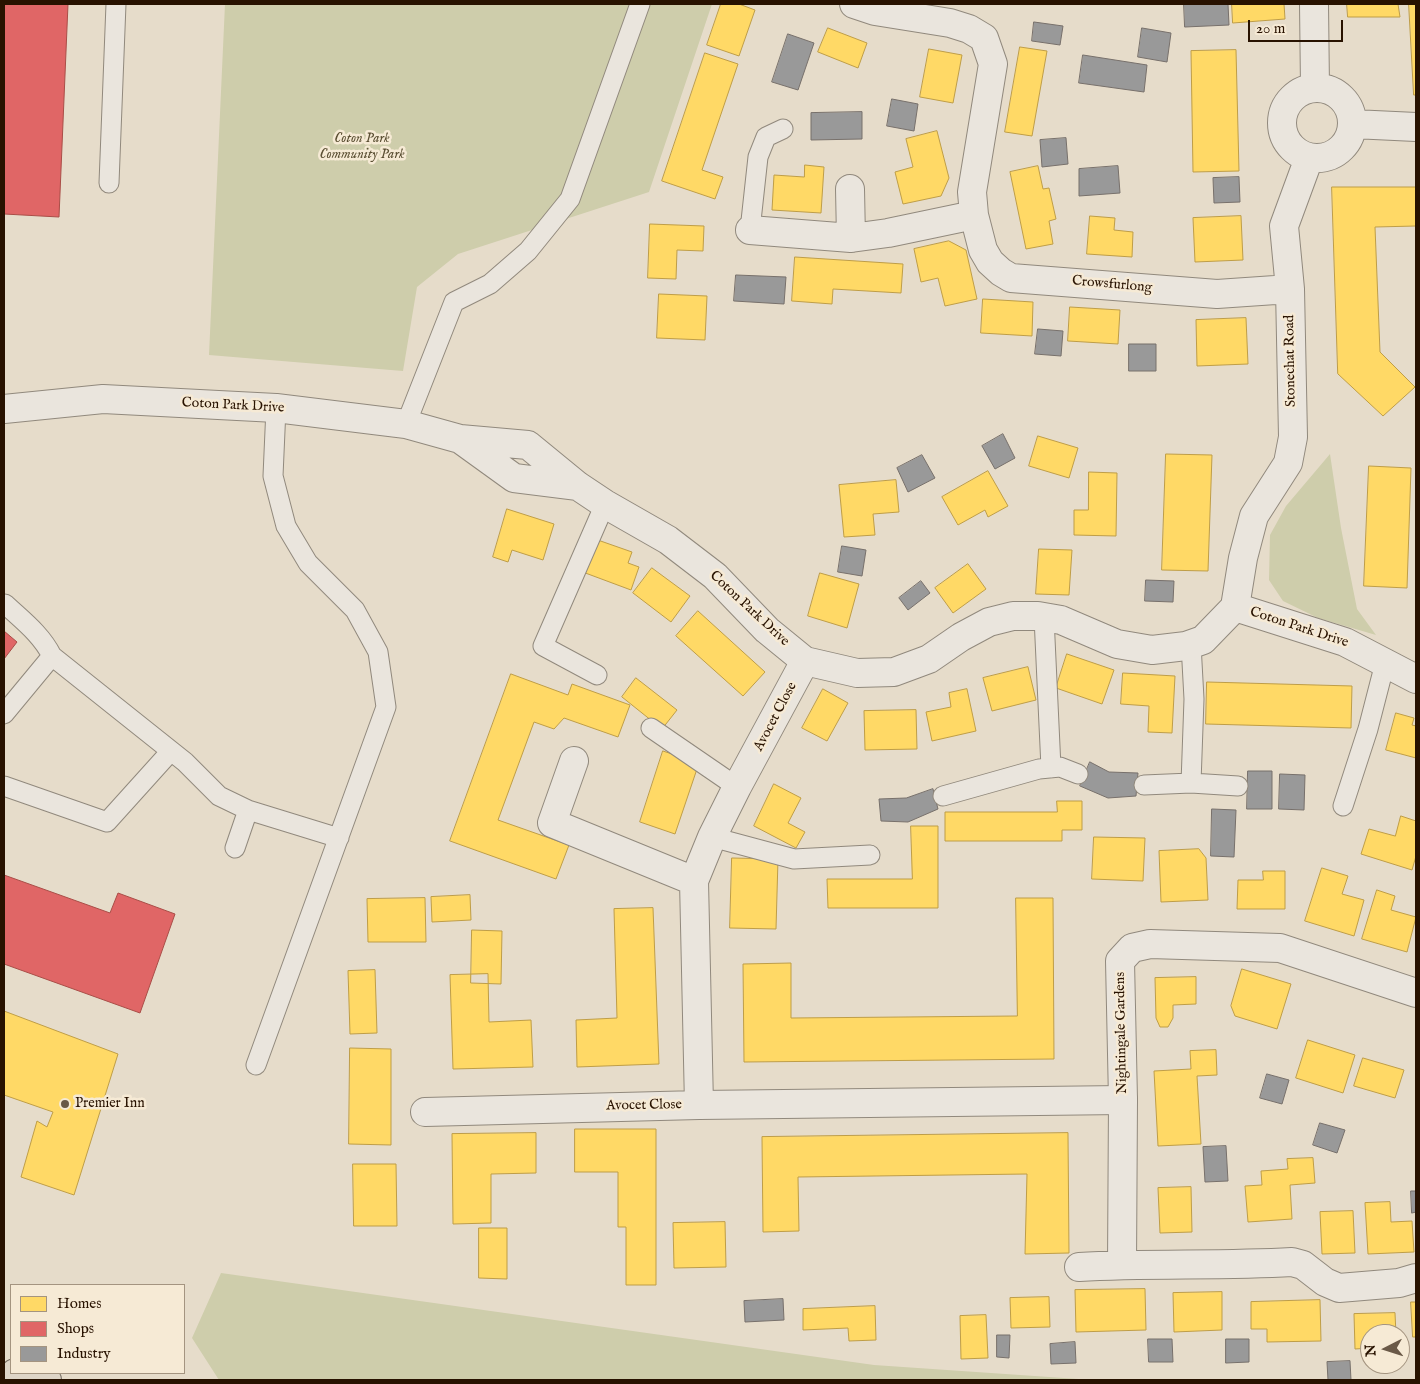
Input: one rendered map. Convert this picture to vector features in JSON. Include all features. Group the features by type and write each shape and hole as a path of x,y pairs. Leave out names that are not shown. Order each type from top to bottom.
{"highway":[{"path":"20,1374 47,1380"}],"street":[{"name":"Crowsfurlong","path":"854,4 875,11 950,23 969,29 984,38 993,64 972,192 974,215 983,250 990,262 1001,272 1011,278 1217,294 1290,290"},
{"path":"1314,4 1316,88"},
{"path":"1316,88 1327,89 1337,94 1346,102 1351,112 1353,124 1346,144 1339,152 1325,158 1309,158 1298,154 1290,146 1285,136 1283,120 1288,104 1304,90 1316,88"},
{"path":"1353,124 1416,128"},
{"name":"Stonechat Road","path":"1243,558 1254,516 1288,464 1293,437 1290,290 1284,226 1309,158"},
{"path":"850,189 851,238"},
{"path":"750,230 851,238 888,233 974,215"},
{"name":"Coton Park Drive","path":"4,409 103,400 276,408 406,424 460,439 514,478 578,486 605,504 668,540 715,576 767,630 805,661 857,673 894,672 929,659 961,637 989,622 1013,616 1044,617 1061,620 1116,644 1152,650 1191,644 1203,640 1235,607 1243,558"},
{"name":"Coton Park Drive","path":"1235,607 1345,642 1416,679"},
{"name":"Avocet Close","path":"425,1112 699,1105 694,881 712,837 737,787 805,661"},
{"path":"574,761 552,823 694,881"},
{"name":"Nightingale Gardens","path":"1122,1265 1124,1100 1120,960 1132,948 1150,944 1280,948 1416,993"},
{"path":"699,1105 1124,1100"},
{"path":"1079,1267 1292,1262 1303,1265 1325,1282 1339,1288 1399,1283 1416,1278"}],"lane":[{"path":"108,182 116,4"},
{"path":"406,424 454,302 490,284 528,251 570,199 640,4"},
{"path":"750,230 758,157 766,137 783,129"},
{"path":"256,1065 386,707 378,652 355,610 308,563 286,526 274,476 276,408"},
{"path":"597,675 543,646 605,504"},
{"path":"5,604 45,642 52,656 185,762 218,796 248,810 339,838"},
{"path":"1044,617 1051,768"},
{"path":"1191,644 1194,699 1191,783"},
{"path":"4,714 52,656"},
{"path":"1343,806 1386,663"},
{"path":"652,728 737,787"},
{"path":"4,786 106,822 171,751"},
{"path":"943,796 1039,769 1060,767 1078,774"},
{"path":"1144,785 1191,783 1238,786"},
{"path":"235,848 248,810"},
{"path":"712,837 794,859 870,855"}],"green space":[{"name":"Coton Park Community Park","path":"225,4 712,4 649,192 458,254 417,287 403,371 209,355"},
{"path":"1330,454 1341,528 1357,609 1376,635 1318,618 1283,601 1269,580 1270,535 1286,506"},
{"path":"221,1273 874,1365 1093,1380 219,1380 192,1338"}],"building: Homes":[{"path":"721,4 739,4 755,10 739,56 707,45"},
{"path":"1232,4 1284,4 1285,19 1233,23"},
{"path":"1347,4 1398,4 1400,17 1348,17"},
{"path":"1409,4 1416,4 1416,95 1414,95"},
{"path":"828,28 867,43 858,68 818,52"},
{"path":"1020,47 1047,51 1032,136 1005,132"},
{"path":"929,49 962,55 953,103 920,97"},
{"path":"1236,50 1239,171 1193,172 1191,51"},
{"path":"705,53 738,64 702,170 723,177 715,199 662,181"},
{"path":"937,131 949,178 941,196 903,204 895,172 913,167 906,139"},
{"path":"805,165 824,167 821,213 772,210 774,175 804,177"},
{"path":"1038,166 1043,189 1049,188 1056,219 1049,221 1053,244 1026,249 1010,172"},
{"path":"1332,187 1416,187 1416,226 1375,227 1380,352 1415,387 1383,416 1338,374"},
{"path":"1090,216 1115,218 1114,230 1133,232 1132,257 1087,254"},
{"path":"1241,216 1243,260 1195,262 1193,218"},
{"path":"650,224 704,226 703,251 677,250 676,279 648,278"},
{"path":"949,241 966,250 977,299 945,306 938,278 921,282 914,249"},
{"path":"795,257 903,264 901,293 833,289 832,304 792,301"},
{"path":"659,294 707,296 705,340 657,338"},
{"path":"983,299 1033,302 1032,336 981,333"},
{"path":"1070,307 1120,310 1118,344 1068,341"},
{"path":"1246,318 1248,364 1197,366 1196,320"},
{"path":"1038,436 1078,448 1069,478 1029,466"},
{"path":"1166,454 1212,455 1208,571 1162,570"},
{"path":"1369,466 1411,468 1407,588 1364,586"},
{"path":"988,471 1008,506 988,517 985,510 958,525 942,497"},
{"path":"1089,472 1117,473 1116,536 1074,535 1074,510 1088,510"},
{"path":"896,480 899,512 873,514 875,535 844,537 839,485"},
{"path":"507,509 554,524 543,560 512,550 508,562 493,557"},
{"path":"592,538 632,552 628,563 639,567 631,590 580,571"},
{"path":"1039,549 1072,550 1069,595 1036,594"},
{"path":"968,564 986,589 953,613 935,588"},
{"path":"652,568 690,596 671,622 633,593"},
{"path":"820,573 859,584 847,628 808,616"},
{"path":"698,611 765,672 743,696 676,636"},
{"path":"1067,654 1114,670 1102,704 1056,688"},
{"path":"1028,667 1036,700 992,711 983,678"},
{"path":"1123,673 1175,676 1172,733 1148,732 1149,706 1121,704"},
{"path":"511,674 568,695 572,684 630,705 618,737 564,718 554,729 534,722 498,820 569,845 556,879 450,841"},
{"path":"636,678 677,710 662,729 622,697"},
{"path":"1207,682 1352,686 1351,728 1206,724"},
{"path":"823,689 848,703 827,741 802,728"},
{"path":"967,689 976,731 932,741 926,712 951,707 949,693"},
{"path":"916,710 917,749 865,750 864,711"},
{"path":"1396,713 1414,718 1412,725 1416,726 1416,758 1386,750"},
{"path":"663,751 699,763 675,834 640,822"},
{"path":"774,784 801,798 788,823 805,832 796,848 754,826"},
{"path":"1057,801 1082,801 1082,830 1062,830 1062,841 945,841 945,812 1057,812"},
{"path":"1401,816 1416,821 1416,856 1412,870 1361,854 1369,829 1395,836"},
{"path":"911,826 938,826 938,908 828,908 827,879 912,879"},
{"path":"1094,837 1145,838 1143,881 1092,879"},
{"path":"1199,849 1206,858 1208,900 1161,902 1159,851"},
{"path":"732,858 778,859 776,929 730,928"},
{"path":"1322,868 1348,876 1342,894 1364,900 1354,936 1305,921"},
{"path":"1263,871 1285,871 1285,909 1237,909 1238,880 1263,880"},
{"path":"1377,890 1395,896 1391,910 1416,917 1407,952 1362,939"},
{"path":"470,895 471,920 432,922 431,897"},
{"path":"425,898 426,942 368,942 367,899"},
{"path":"1016,898 1053,898 1054,1059 744,1062 743,964 791,963 791,1018 1017,1016"},
{"path":"653,908 659,1064 577,1067 576,1020 617,1018 614,909"},
{"path":"472,930 502,931 501,984 471,983"},
{"path":"1242,969 1291,984 1277,1029 1235,1016 1231,1006"},
{"path":"375,970 377,1033 350,1034 348,971"},
{"path":"488,974 489,1022 531,1020 533,1067 453,1069 450,975"},
{"path":"1196,977 1196,1004 1173,1005 1173,1018 1168,1027 1160,1027 1156,1018 1155,978"},
{"name":"Premier Inn","path":"4,1011 118,1054 74,1195 21,1177 37,1121 47,1127 53,1112 4,1095"},
{"path":"1308,1040 1355,1055 1343,1093 1296,1078"},
{"path":"350,1048 391,1049 391,1145 349,1144"},
{"path":"1216,1050 1217,1075 1197,1076 1201,1144 1158,1146 1154,1071 1191,1069 1190,1051"},
{"path":"1363,1058 1404,1070 1395,1098 1354,1086"},
{"path":"575,1129 656,1129 656,1285 626,1285 626,1227 618,1227 618,1172 575,1172"},
{"path":"536,1133 536,1173 491,1174 491,1223 453,1224 452,1134"},
{"path":"1068,1133 1069,1253 1025,1254 1027,1174 798,1177 799,1231 763,1232 762,1137"},
{"path":"1313,1158 1315,1183 1290,1185 1292,1219 1248,1222 1245,1186 1262,1185 1261,1171 1288,1169 1287,1159"},
{"path":"353,1164 396,1164 397,1226 354,1226"},
{"path":"1191,1187 1192,1232 1160,1233 1158,1188"},
{"path":"1390,1202 1391,1222 1412,1221 1414,1252 1368,1254 1365,1203"},
{"path":"1353,1211 1355,1253 1322,1254 1320,1212"},
{"path":"725,1222 726,1267 674,1268 673,1223"},
{"path":"479,1228 507,1228 507,1279 479,1278"},
{"path":"1145,1289 1146,1330 1076,1332 1075,1290"},
{"path":"1222,1292 1222,1330 1174,1332 1173,1293"},
{"path":"1049,1297 1050,1327 1011,1328 1010,1298"},
{"path":"1320,1300 1321,1341 1267,1342 1267,1329 1251,1329 1251,1302"},
{"path":"1411,1302 1416,1302 1416,1337 1413,1337"},
{"path":"875,1306 876,1340 849,1341 848,1328 803,1330 803,1309"},
{"path":"1395,1313 1396,1324 1360,1324 1360,1349 1355,1349 1354,1314"},
{"path":"986,1315 988,1358 961,1359 960,1316"}],"building: Shops":[{"path":"4,4 68,4 59,217 4,214"},
{"path":"4,631 17,642 4,659"},
{"path":"4,875 110,913 118,893 175,914 140,1013 4,964"}],"building: Industry":[{"path":"1184,4 1228,4 1229,25 1185,27"},
{"path":"1034,22 1063,26 1060,45 1032,41"},
{"path":"1142,28 1171,33 1167,62 1138,57"},
{"path":"788,34 814,43 798,90 772,82"},
{"path":"1083,55 1147,65 1144,92 1079,83"},
{"path":"892,99 918,104 914,131 887,126"},
{"path":"862,112 862,139 811,140 811,113"},
{"path":"1066,138 1068,164 1042,167 1040,140"},
{"path":"1118,166 1120,193 1079,196 1079,169"},
{"path":"1239,177 1240,202 1214,203 1213,178"},
{"path":"736,275 786,277 784,304 734,301"},
{"path":"1038,329 1063,331 1061,356 1035,354"},
{"path":"1129,344 1156,344 1156,371 1129,371"},
{"path":"1003,434 1015,458 995,469 982,446"},
{"path":"922,455 935,478 908,492 897,468"},
{"path":"842,546 866,550 862,576 838,572"},
{"path":"1146,580 1174,581 1173,602 1145,601"},
{"path":"921,581 930,593 908,610 899,598"},
{"path":"1090,762 1109,772 1138,773 1136,796 1108,798 1080,786"},
{"path":"1248,771 1272,771 1272,809 1247,809"},
{"path":"1280,774 1305,775 1304,810 1279,809"},
{"path":"933,789 938,809 908,822 881,821 879,799 906,798"},
{"path":"1212,809 1236,810 1234,857 1211,856"},
{"path":"1267,1074 1289,1080 1282,1104 1260,1098"},
{"path":"1320,1123 1345,1130 1337,1153 1313,1145"},
{"path":"1226,1146 1228,1181 1205,1182 1203,1147"},
{"path":"1411,1191 1416,1191 1416,1212 1412,1213"},
{"path":"783,1299 784,1320 745,1322 744,1301"},
{"path":"997,1335 1010,1335 1009,1358 997,1357"},
{"path":"1148,1339 1172,1339 1173,1362 1149,1362"},
{"path":"1226,1339 1249,1339 1249,1362 1226,1363"},
{"path":"1075,1342 1076,1363 1051,1364 1050,1344"},
{"path":"1350,1361 1351,1380 1328,1380 1327,1362"}],"place":[{"name":"Premier Inn","path":"65,1104"}]}
